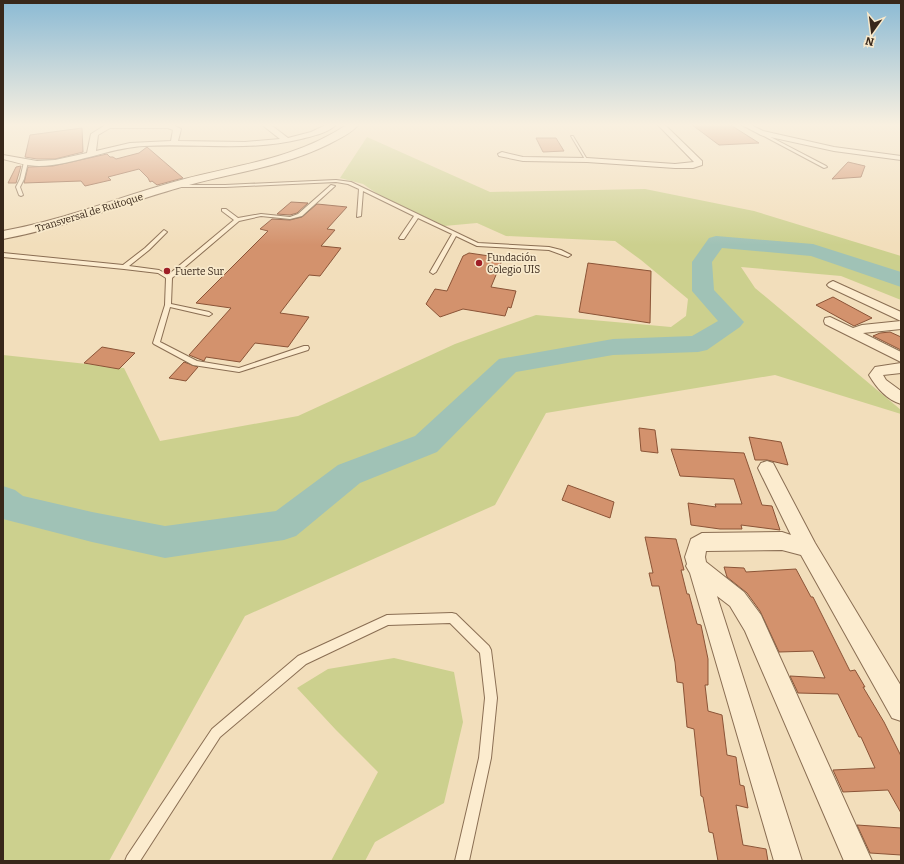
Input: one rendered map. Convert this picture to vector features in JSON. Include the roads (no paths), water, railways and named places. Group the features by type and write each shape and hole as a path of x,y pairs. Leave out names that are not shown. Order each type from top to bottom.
{"street":[{"name":"Transversal de Ruitoque","path":"3,235 69,220 202,177 258,164"},
{"path":"650,164 693,166 696,164"},
{"path":"833,285 901,317"},
{"path":"830,321 901,358"},
{"path":"852,333 862,329 901,325"},
{"path":"901,368 880,370 876,375 881,383 901,399"},
{"path":"767,468 808,549 901,709"},
{"path":"788,861 696,566 695,557 698,545 702,542 782,541 808,549"},
{"path":"696,566 737,599 753,623 858,861"}],"lane":[{"path":"21,195 18,187 22,179 25,164"},
{"path":"820,164 825,167"},
{"path":"173,186 225,186 336,181 349,183 477,244 489,246 548,248 560,250 568,255"},
{"path":"306,348 239,370 196,363 156,344 168,305 169,277 237,220 261,215 290,218 300,215 333,186"},
{"path":"359,216 361,188"},
{"path":"224,210 237,220"},
{"path":"402,238 417,215"},
{"path":"124,267 164,232"},
{"path":"433,272 455,233"},
{"path":"3,255 124,267 159,272 169,277"},
{"path":"168,305 209,314"},
{"path":"132,861 216,733 302,660 387,620 452,618 485,650 491,698 485,758 462,861"}],"waterway":[{"path":"3,500 14,508 92,527 165,542 284,525 349,474 426,444 508,365 613,347 698,344 732,322 703,291 702,262 716,242 813,250 901,280"}],"place":[{"name":"Fundación Colegio UIS","path":"479,263"},
{"name":"Fuerte Sur","path":"167,271"}]}
